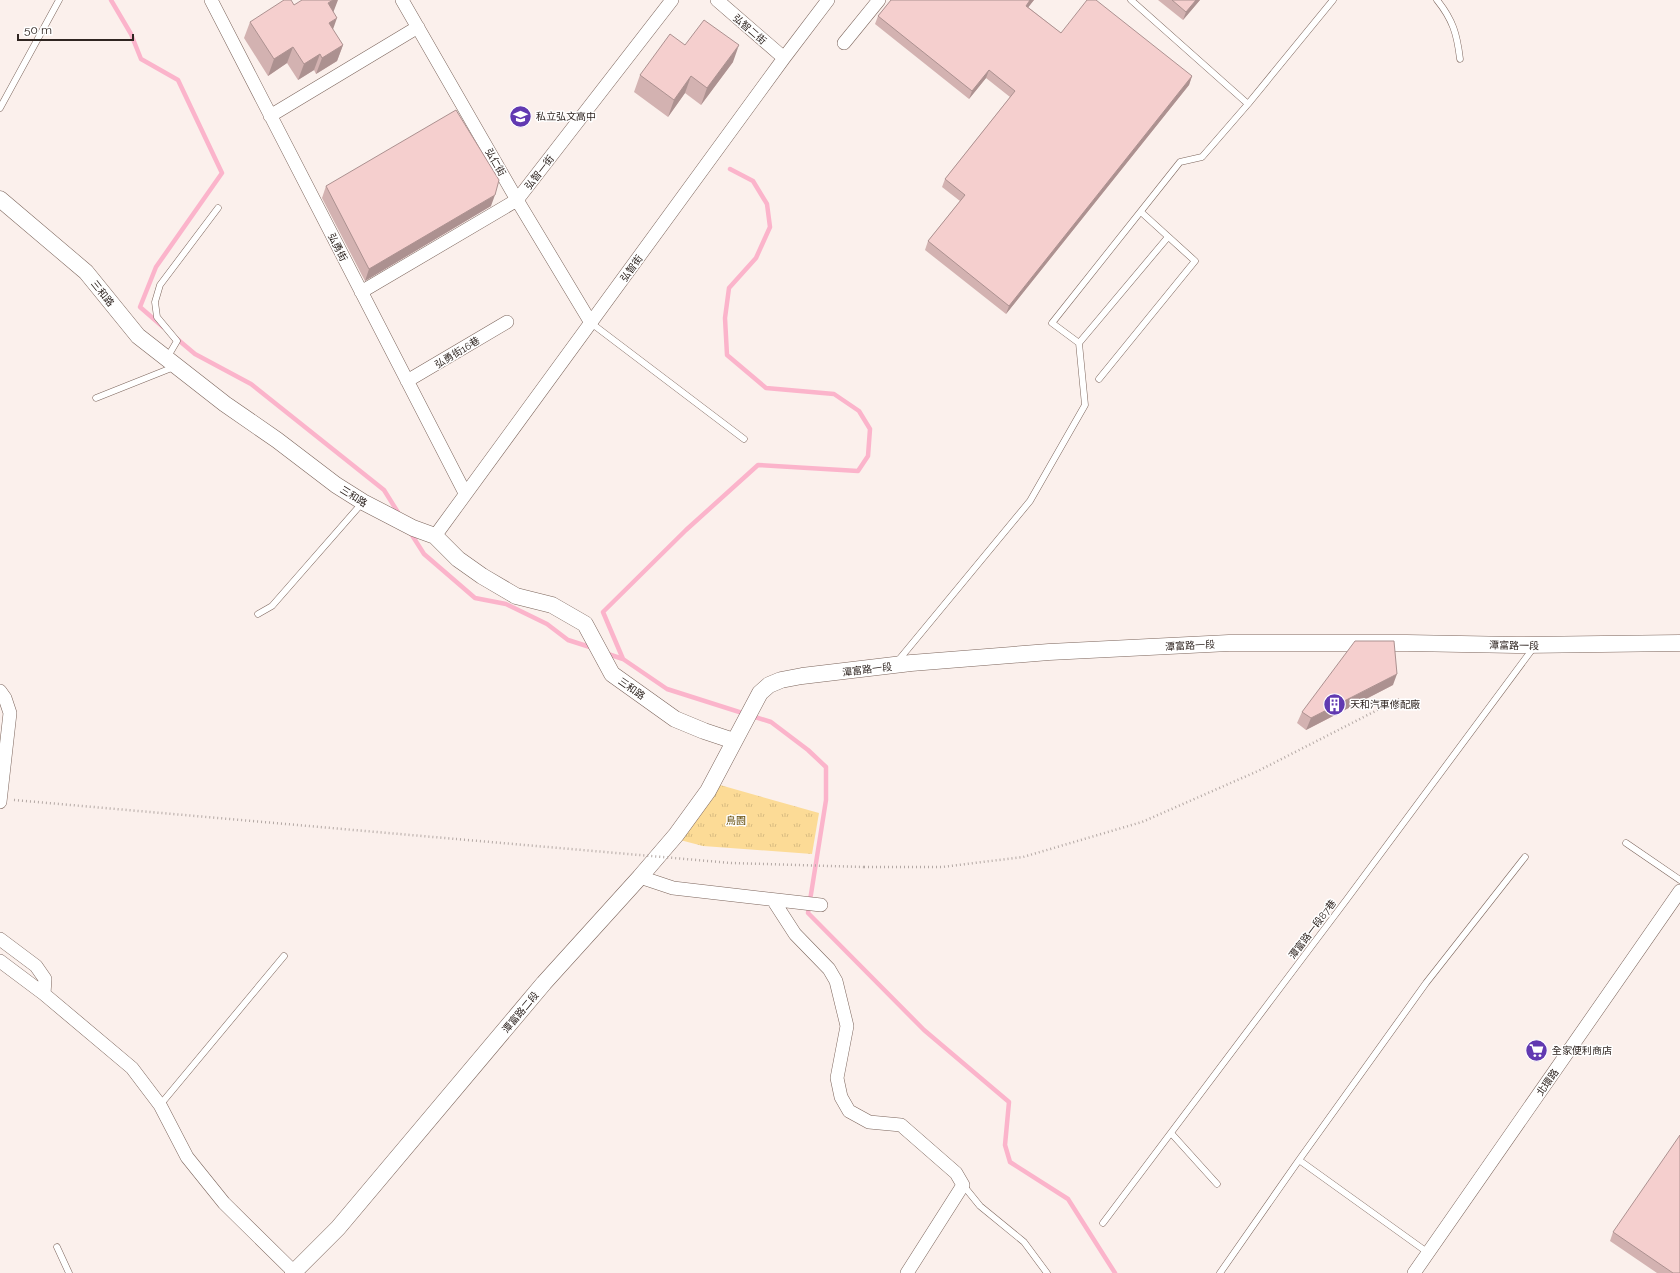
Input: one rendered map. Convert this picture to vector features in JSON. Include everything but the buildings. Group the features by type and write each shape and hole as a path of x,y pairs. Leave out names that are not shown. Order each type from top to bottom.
{"street":[{"name":"弘勇街","path":"211,0 465,493"},
{"name":"弘仁街","path":"402,0 517,200 591,323"},
{"name":"弘智一街","path":"361,292 517,200 672,0"},
{"name":"弘智二街","path":"717,0 784,58"},
{"name":"弘智街","path":"435,536 465,493 828,0"},
{"path":"844,43 878,0"},
{"path":"270,116 418,27"},
{"name":"三和路","path":"0,199 86,272 138,336 225,404 363,502 413,528 435,536 458,559 482,576 516,596 552,605 585,624 612,674 675,719 704,731 737,734"},
{"name":"弘勇街16巷","path":"407,381 507,322"},
{"name":"潭富路一段","path":"737,734 760,693 769,686 781,680 894,665 1049,652 1229,643 1535,645 1680,643"},
{"path":"0,691 10,712 0,802"},
{"name":"潭富路二段","path":"298,1272 338,1228 544,983 676,835 708,791 737,734"},
{"path":"640,877 673,888 819,905"},
{"name":"北環路","path":"1414,1273 1427,1252 1680,891"},
{"path":"773,900 795,934 829,969 836,981 848,1026 837,1078 841,1096 849,1111 869,1122 901,1125 956,1173 963,1185 906,1273"},
{"path":"0,939 36,966 45,979 44,994"},
{"path":"0,961 44,994 132,1068 160,1106 187,1157 224,1203 298,1272"}],"lane":[{"path":"0,108 59,0"},
{"path":"1131,0 1248,104"},
{"path":"1079,343 1052,323 1180,162 1202,157 1248,104 1333,0"},
{"path":"1437,0 1448,13 1456,32 1460,59"},
{"path":"96,398 172,363 177,341 157,317 155,302 160,285 218,208"},
{"path":"1099,379 1195,261 1141,212"},
{"path":"894,665 1030,501 1085,405 1079,343 1168,237"},
{"path":"591,323 744,439"},
{"path":"258,614 272,606 363,502"},
{"name":"潭富路一段87巷","path":"1102,1223 1352,893 1535,645"},
{"path":"1626,843 1680,880"},
{"path":"1220,1273 1426,983 1525,857"},
{"path":"160,1106 284,956"},
{"path":"1171,1133 1217,1184"},
{"path":"1300,1160 1427,1252"},
{"path":"963,1185 980,1206 1024,1242 1047,1273"},
{"path":"57,1247 69,1273"}],"path":[{"path":"0,799 731,863 864,867 942,867 1023,857 1142,822 1258,772 1399,699"}],"green space":[{"name":"鳥園","path":"720,785 819,813 812,854 703,846 680,840"}],"waterway":[{"path":"111,0 131,34 141,59 178,80 222,173 156,267 140,307 163,327"},
{"path":"730,169 753,181 767,204 770,227 756,258 729,288 725,318 727,355 766,388 834,394 859,411 870,429 868,456 858,471 758,465 686,530 603,612 623,659 667,689 771,722 808,750 826,767 826,800 808,913 924,1030 1009,1102 1005,1145 1010,1162 1068,1199 1115,1273"},
{"path":"176,338 195,354 251,384 384,490 399,514"},
{"path":"410,532 424,554 475,598 506,604 547,624 568,640 593,648"},
{"path":"605,653 623,659"}],"place":[{"name":"私立弘文高中","path":"520,116"},
{"name":"天和汽車修配廠","path":"1334,704"},
{"name":"全家便利商店","path":"1537,1050"}]}
